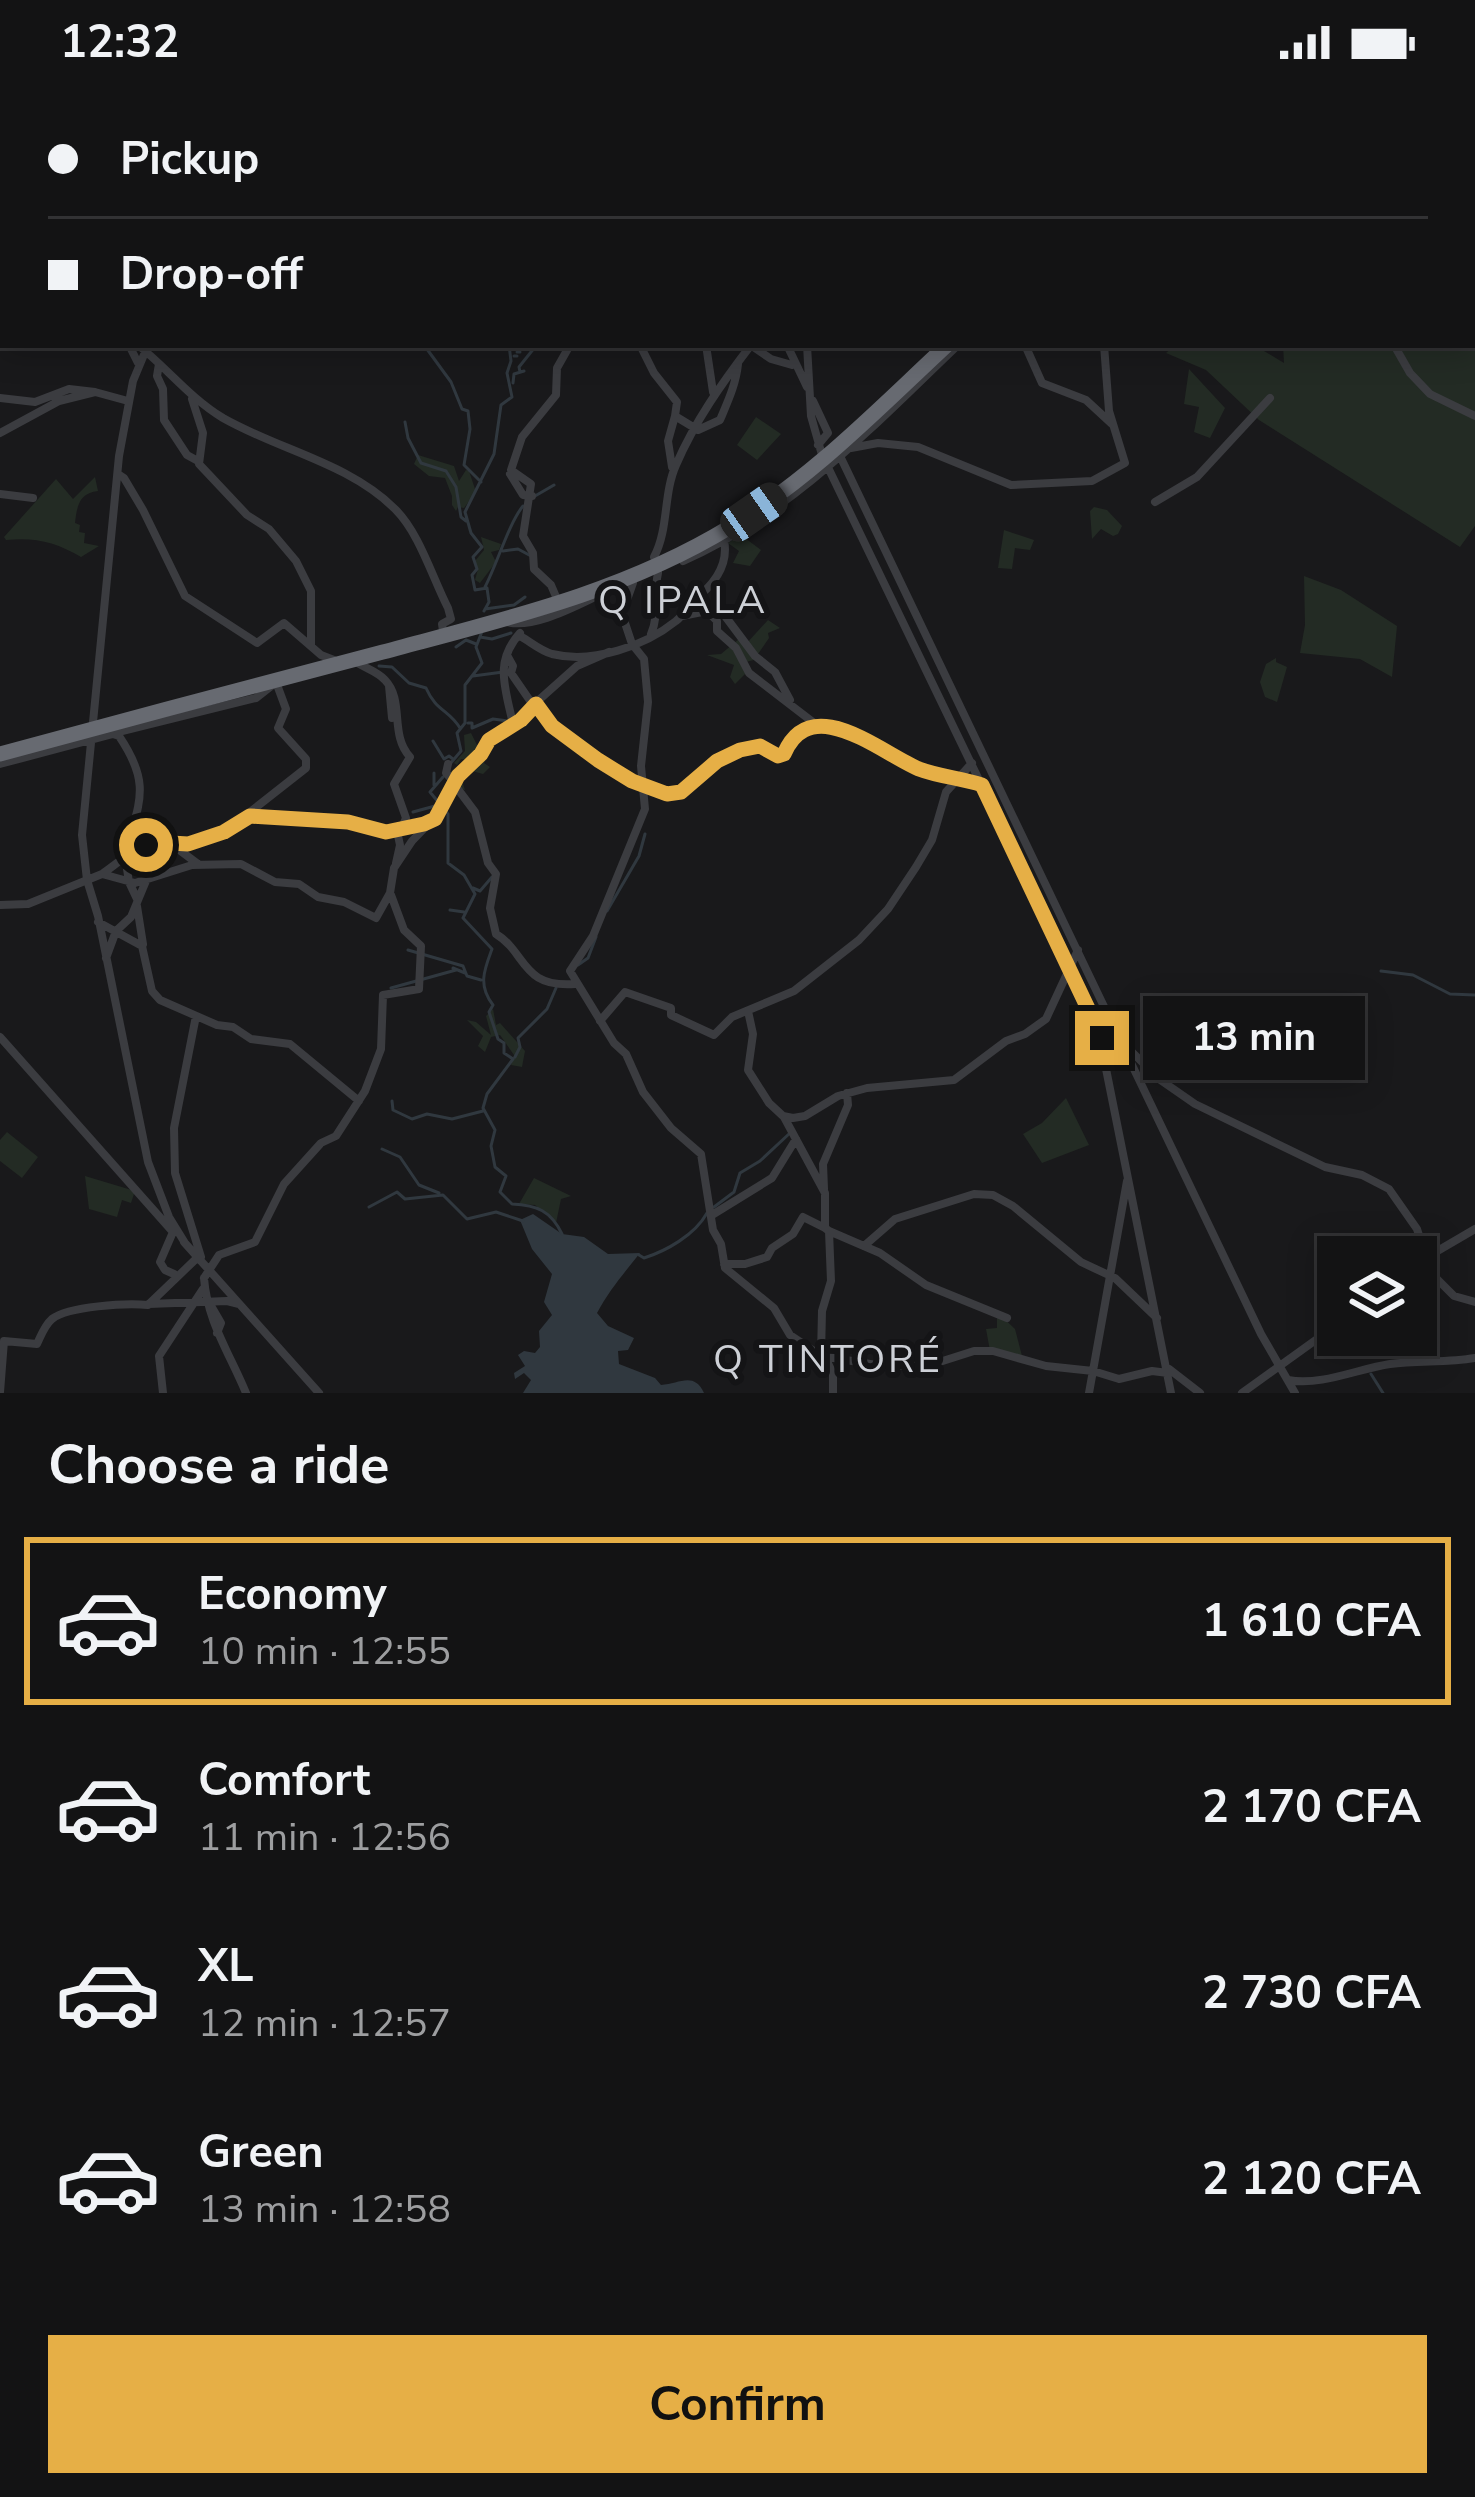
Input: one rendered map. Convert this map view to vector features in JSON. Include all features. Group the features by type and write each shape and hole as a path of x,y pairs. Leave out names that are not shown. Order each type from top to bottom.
{"highway":[{"path":"91,731 443,631 510,622 658,568 754,512 826,456 940,348"},
{"path":"0,752 353,660 658,568"}],"street":[{"path":"130,348 138,363"},
{"path":"144,348 128,400 91,731 82,835 88,882 148,1162 170,1217 203,1268 319,1393"},
{"path":"145,348 192,397 257,436 359,479 394,507 448,608 451,619 442,624 443,631"},
{"path":"557,599 551,585 534,569 533,553 523,536 532,496 530,483 514,475 511,467 532,421 542,416 556,395 557,368 568,348"},
{"path":"643,348 654,373 677,402 668,440 674,471"},
{"path":"706,348 713,392"},
{"path":"749,348 713,392 674,471 654,594 657,615 644,657 648,702 645,800 593,936 570,967 576,983 626,1054 643,1092 671,1128 701,1154 713,1230 730,1275 775,1308 790,1335 822,1355 876,1365 926,1366 993,1351 1119,1379 1168,1369 1200,1393"},
{"path":"755,348 771,359 792,360"},
{"path":"788,348 809,391 826,456 1102,1038 1171,1393"},
{"path":"807,348 809,391"},
{"path":"849,448 955,348"},
{"path":"1026,348 1042,382 1086,400 1114,424"},
{"path":"609,652 556,655 535,647 510,622 633,583 724,540 826,456 878,443 918,447 1005,484 1088,481 1124,465 1105,383 1104,348"},
{"path":"1396,348 1430,394 1475,416"},
{"path":"675,416 695,428 720,420 725,398 738,376 738,363"},
{"path":"159,364 165,421 188,455 247,515 269,529 296,561 312,593 311,646"},
{"path":"0,433 70,389 128,400"},
{"path":"192,397 203,433 199,462"},
{"path":"0,398 56,399"},
{"path":"1155,502 1197,477 1270,398"},
{"path":"826,456 1078,950 1295,1393"},
{"path":"118,474 189,600 228,621 255,643 284,622 334,660"},
{"path":"0,494 33,498"},
{"path":"682,616 726,563 724,540"},
{"path":"633,583 621,611 632,644 644,657"},
{"path":"702,596 717,622 716,631 736,648 748,671 810,722 864,739 916,768 982,785"},
{"path":"394,868 411,842 435,819 489,740 577,666 649,637 682,616 722,612 790,701"},
{"path":"513,724 500,674 512,642 520,635"},
{"path":"507,655 511,673 546,719 598,760 667,794 701,781 717,761 751,747 784,754 791,737 819,726"},
{"path":"102,874 129,882 199,865 243,864 275,882 299,884 318,897 337,900 376,918 390,893 399,831 406,818 394,784 408,766 410,754 402,748 396,724 397,697 389,685 353,660"},
{"path":"0,764 91,731 117,732 256,698 277,681 283,707 278,728 306,759 306,768 224,832 168,847 153,864 130,919 115,932 106,959"},
{"path":"546,719 547,693"},
{"path":"117,732 142,787 140,811 126,854 154,994 251,1039 290,1044 359,1101"},
{"path":"448,764 446,773 475,812 488,863 496,874 490,910 496,934 505,939 530,974 555,984 576,983"},
{"path":"600,1021 625,992 670,1008 671,1015 714,1035 726,1021 788,994 842,956 888,909 932,840 944,798 972,764"},
{"path":"247,816 289,815 399,831 435,819"},
{"path":"0,905 28,904 88,882 126,854 152,842 199,865"},
{"path":"173,1232 160,1262 176,1274 203,1268 218,1256 252,1244 266,1225 281,1188 315,1148 336,1136 359,1101 381,1048 383,995 419,989 421,946 404,930 390,893"},
{"path":"97,909 115,932"},
{"path":"98,922 142,946"},
{"path":"784,1116 805,1117 847,1093 958,1077 1006,1041 1046,1019 1078,950"},
{"path":"748,1011 753,1034 748,1070 763,1096 784,1116 828,1203 831,1277 822,1311 822,1355 832,1370 833,1393"},
{"path":"196,1016 174,1128 176,1180 217,1334 246,1393"},
{"path":"0,1037 185,1243"},
{"path":"1102,1038 1112,1047 1125,1048 1179,1092 1294,1153 1385,1186 1415,1225 1417,1236"},
{"path":"824,1190 823,1164 848,1105 847,1093"},
{"path":"710,1210 772,1178 796,1137"},
{"path":"1090,1393 1129,1173"},
{"path":"864,1246 895,1219 983,1193 1010,1204 1081,1262 1110,1275 1158,1319"},
{"path":"724,1264 767,1257 793,1234 802,1217 864,1246 926,1285 1007,1318"},
{"path":"1437,1252 1475,1229"},
{"path":"163,1393 159,1356 192,1304 203,1268"},
{"path":"149,1304 176,1274"},
{"path":"1437,1278 1454,1296 1475,1302"},
{"path":"0,1392 4,1341 37,1344 57,1315 92,1306 241,1305"},
{"path":"1242,1393 1317,1339"},
{"path":"1286,1379 1339,1377 1420,1360 1475,1358"}],"shaded area":[{"path":"1172,348 1259,348 1284,363 1283,348 1475,348 1475,526 1460,547 1259,420 1206,370 1166,353"},
{"path":"1189,369 1225,408 1210,438 1194,432 1199,407 1184,404"},
{"path":"756,417 781,434 757,460 737,445"},
{"path":"418,455 454,466 459,481 469,471 476,492 464,508 456,511 452,505 445,478 429,476 414,464"},
{"path":"95,477 98,491 80,501 75,523 85,533 84,543 99,546 81,557 45,542 6,540 56,479 73,499"},
{"path":"1094,507 1107,510 1122,526 1118,534 1101,529 1092,539 1090,511"},
{"path":"1004,530 1034,540 1030,550 1015,548 1012,569 998,568"},
{"path":"741,535 761,550 750,566 733,563 739,551 728,543"},
{"path":"481,537 501,544 491,552 496,562 480,583 475,580 475,561 484,550"},
{"path":"1304,576 1341,590 1397,626 1392,677 1360,659 1300,653"},
{"path":"768,620 780,628 768,633 754,660 741,663 748,671 735,684 730,677 734,665 707,655 721,654 739,639 746,644"},
{"path":"1276,658 1287,667 1277,702 1265,697 1260,682 1266,664"},
{"path":"471,733 477,745 487,743 491,748 484,763 490,767 483,774 465,769 461,778 465,790 450,785 447,775 456,767 456,778 471,760 454,763 465,751 464,735"},
{"path":"493,1009 496,1025 500,1023 525,1051 522,1067 511,1065 514,1055 500,1035 491,1037 485,1052 478,1046 483,1036 467,1020 491,1035 486,1016"},
{"path":"1066,1098 1089,1145 1042,1163 1023,1134 1042,1123"},
{"path":"7,1132 38,1157 22,1178 0,1161 0,1140"},
{"path":"85,1176 135,1191 131,1203 122,1200 117,1217 89,1209"},
{"path":"534,1178 571,1196 561,1199 556,1223 535,1205 519,1204"},
{"path":"533,1214 562,1234 584,1237 608,1254 640,1253 597,1313 608,1326 634,1338 628,1350 618,1351 619,1364 661,1385 696,1382 704,1393 523,1393 531,1380 524,1373 515,1379 514,1373 525,1366 518,1355 535,1353 540,1347 539,1331 552,1315 544,1302 552,1274 532,1249 520,1220"},
{"path":"997,1312 1015,1329 1022,1356 990,1351 986,1329 997,1328"}],"waterway":[{"path":"426,348 451,382 462,409 468,411 464,465 481,482"},
{"path":"484,611 489,602 487,588 475,590 472,575 477,569 473,557 482,547 471,533 465,512 494,454 501,405 512,397 507,373 509,348"},
{"path":"520,372 534,348"},
{"path":"513,383 514,374 524,371"},
{"path":"405,422 421,463 446,471 456,487 461,517 466,521"},
{"path":"535,496 554,485"},
{"path":"485,587 523,506"},
{"path":"503,551 518,549 531,556"},
{"path":"485,609 514,605 525,597"},
{"path":"450,764 461,751 457,733 465,723 465,685 482,663 476,647 483,629"},
{"path":"480,637 511,633"},
{"path":"456,647 466,640 476,644"},
{"path":"379,666 392,667 409,683 426,688 460,728"},
{"path":"473,676 503,672"},
{"path":"468,723 472,728 493,719 508,721"},
{"path":"433,741 444,759 453,759"},
{"path":"434,773 434,785"},
{"path":"443,777 430,792 448,814 448,863 464,875 475,894 463,918 492,949 484,977 493,1005 489,1012 504,1053 513,1059 487,1094 483,1108 495,1130 491,1146 495,1167 506,1176 500,1192 512,1204 542,1211 562,1234"},
{"path":"413,812 439,809"},
{"path":"607,911 639,856 645,834"},
{"path":"473,888 480,891 492,877"},
{"path":"450,910 464,912"},
{"path":"578,965 588,958 596,937"},
{"path":"408,950 463,966 467,976 481,980"},
{"path":"453,968 465,973"},
{"path":"391,988 456,970"},
{"path":"1381,971 1413,975 1450,994 1475,995"},
{"path":"515,1057 518,1038 547,1009 556,988"},
{"path":"392,1101 393,1110 412,1119 427,1114 452,1119 483,1111"},
{"path":"714,1207 734,1192 740,1173 790,1133"},
{"path":"382,1149 400,1157 419,1185 439,1193"},
{"path":"369,1207 397,1192 405,1199 443,1195 467,1219 496,1212 523,1221"},
{"path":"639,1255 644,1258 679,1241 707,1213"},
{"path":"1371,1374 1383,1393"}],"district":[{"name":"Q IPALA","path":"683,599"},
{"name":"Q TINTORÉ","path":"828,1358"}],"route":[{"path":"146,845 188,844 224,832 247,816 289,815 386,832 424,824 435,819 458,776 489,740 536,704 552,726 598,760 632,781 667,794 681,792 717,761 740,750 760,746 778,756 784,754 791,737 802,731 833,728 890,750 916,768 982,785 1102,1038"}]}
